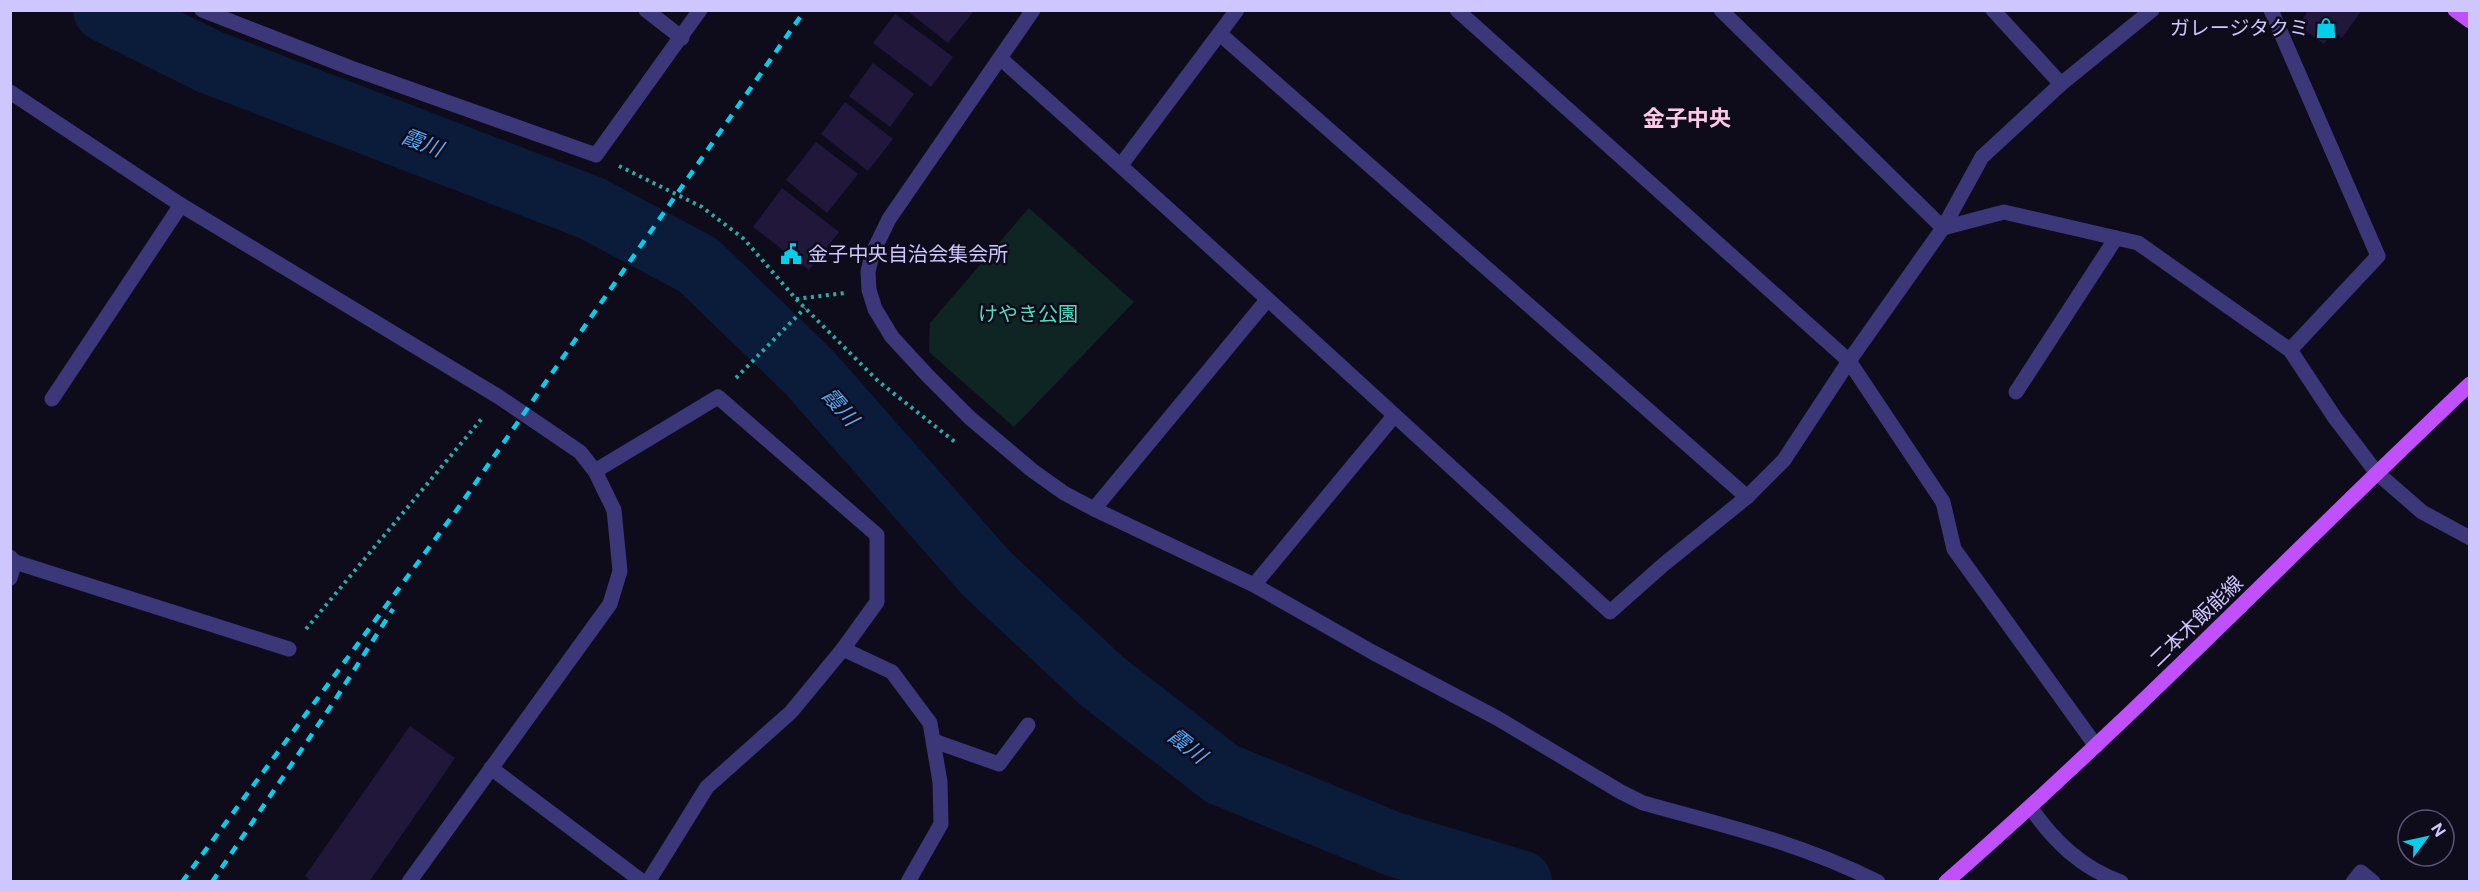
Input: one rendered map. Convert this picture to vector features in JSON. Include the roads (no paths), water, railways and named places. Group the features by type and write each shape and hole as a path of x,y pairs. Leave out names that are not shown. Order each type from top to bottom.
{"main road":[{"path":"2455,10 2469,21"},
{"name":"二本木飯能線","path":"1946,882 2096,746 2469,384"}],"street":[{"path":"202,10 351,68 596,155 700,10"},
{"path":"646,10 682,38"},
{"path":"1033,10 889,219 872,254 868,272 869,290 874,309 892,337 936,385 970,418 1033,471 1064,493 1254,585 1374,653 1497,718 1621,792 1643,803 1800,847 1878,882"},
{"path":"1121,165 1237,10"},
{"path":"1457,10 1849,361 1943,502 1954,549 2096,746"},
{"path":"1721,10 1944,228"},
{"path":"1993,10 2061,84"},
{"path":"1000,58 1121,165 1610,612 1746,497 1784,460 1849,361 1944,228 1982,157 2061,84 2152,10"},
{"path":"2271,10 2378,256 2290,350"},
{"path":"1220,34 1746,497"},
{"path":"10,92 181,205 499,397 580,452 595,471 614,510 620,571 610,604 409,882"},
{"path":"51,399 181,205"},
{"path":"1944,228 2004,212 2138,243 2290,350 2376,472 2422,512 2469,538"},
{"path":"2016,392 2116,238"},
{"path":"1094,509 1267,300"},
{"path":"595,471 718,397 877,534 877,602 843,649 791,712 707,787 648,882"},
{"path":"1254,585 1394,416"},
{"path":"10,578 13,560 289,649"},
{"path":"843,649 892,672 930,723 940,782 941,824 908,882"},
{"path":"934,741 999,764 1028,724"},
{"path":"491,768 643,882"},
{"path":"2030,807 2048,833 2073,856 2101,874 2121,882"},
{"path":"2353,882 2361,872 2373,882"}],"waterway":[{"name":"霞川","path":"105,10 210,62 591,208 698,265 809,372 987,574 1103,682 1222,774 1393,844 1520,882"}],"railway":[{"path":"182,882 456,511 805,10"},
{"path":"212,882 333,703 393,609"}],"place":[{"name":"ガレージタクミ","path":"2326,28"},
{"name":"金子中央自治会集会所","path":"791,254"}],"district":[{"name":"金子中央","path":"1687,118"}],"park label":[{"name":"けやき公園","path":"1028,314"}]}
